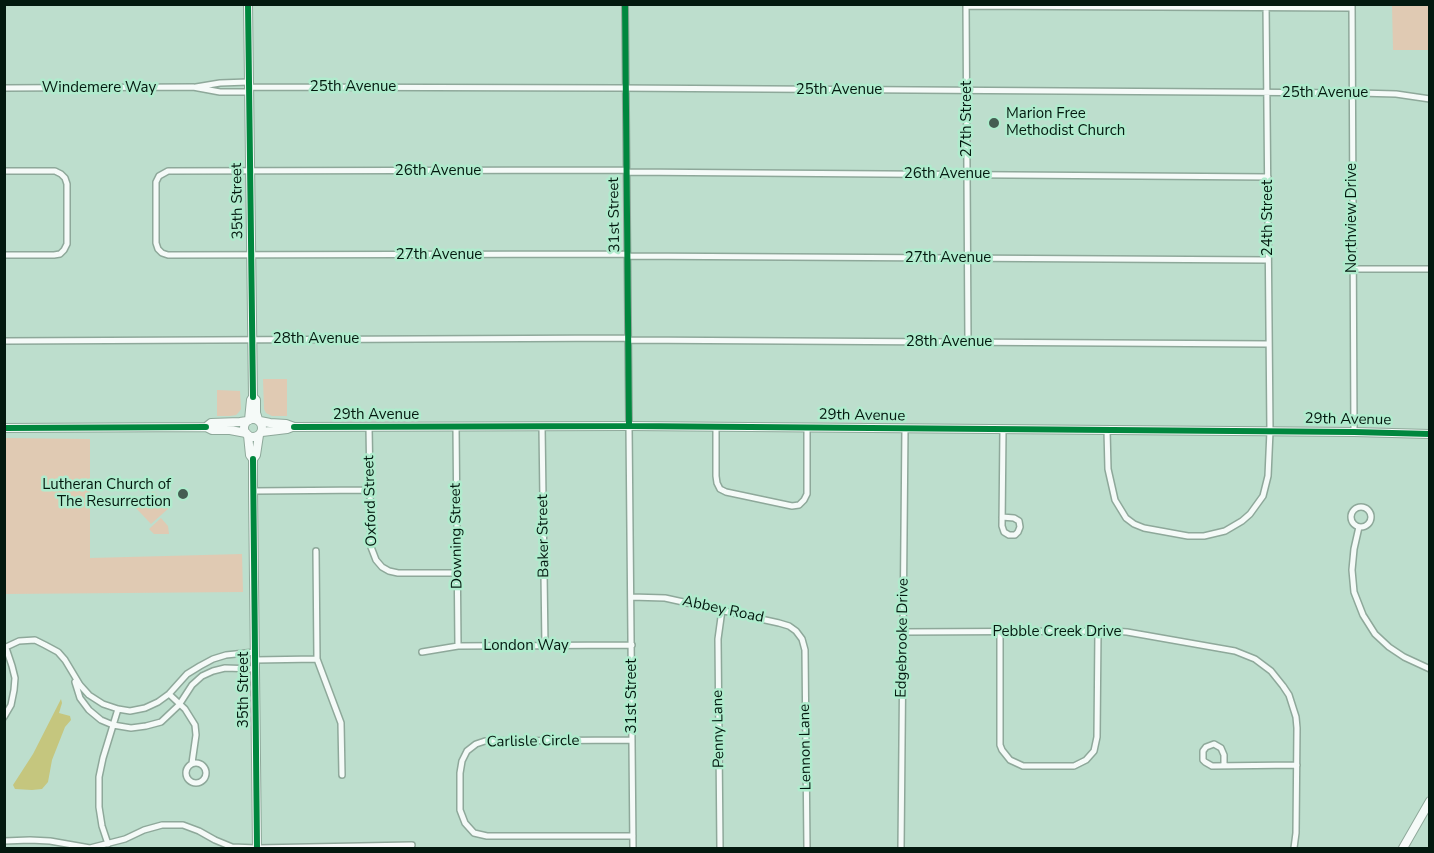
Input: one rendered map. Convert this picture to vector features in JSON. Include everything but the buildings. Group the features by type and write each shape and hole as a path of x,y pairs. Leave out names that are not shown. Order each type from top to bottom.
{"street":[{"name":"35th Street","path":"248,4 250,255 253,398 256,399 256,413 253,420"},
{"name":"31st Street","path":"625,4 633,849"},
{"path":"966,5 1352,6"},
{"name":"27th Street","path":"966,5 968,342"},
{"name":"24th Street","path":"1107,430 1111,488 1126,518 1134,524 1188,536 1204,536 1225,531 1242,521 1250,514 1263,495 1269,469 1270,431 1266,6"},
{"name":"Northview Drive","path":"1352,6 1354,432"},
{"name":"Windemere Way","path":"4,88 193,87 220,83 248,87"},
{"name":"Windemere Way","path":"193,87 220,92 248,87"},
{"name":"25th Avenue","path":"248,87 1352,93 1396,94 1430,99"},
{"path":"4,171 55,171 65,178 67,184 67,244 60,254 4,255"},
{"name":"26th Avenue","path":"250,255 168,255 162,253 156,243 156,182 159,176 168,171 627,171 1268,177"},
{"name":"27th Avenue","path":"250,255 628,255 1268,260"},
{"path":"1352,269 1430,269"},
{"name":"28th Avenue","path":"4,340 628,339 1269,344"},
{"path":"253,420 263,426 260,434 254,437 247,434 244,425 253,420"},
{"name":"29th Avenue","path":"206,427 211,423 253,420 294,427"},
{"name":"Downing Street","path":"456,426 458,646"},
{"name":"Baker Street","path":"542,426 545,646"},
{"name":"29th Avenue","path":"260,434 294,427 630,426 1430,434"},
{"name":"29th Avenue","path":"4,428 206,427 212,430 230,430 247,434"},
{"name":"Oxford Street","path":"369,427 371,547 376,560 389,572 457,573"},
{"path":"716,427 716,476 720,489 792,506 799,505 807,494 807,427"},
{"name":"Edgebrooke Drive","path":"901,849 905,428"},
{"path":"1002,517 1003,430"},
{"name":"35th Street","path":"247,434 250,455 253,459 257,848"},
{"name":"35th Street","path":"253,459 256,455 260,434"},
{"path":"253,491 370,490"},
{"path":"1359,527 1352,570 1354,592 1363,615 1375,634 1389,647 1430,669"},
{"path":"316,551 317,659 341,723 342,775"},
{"name":"Abbey Road","path":"631,597 665,598 789,626 796,631 804,646"},
{"name":"Penny Lane","path":"720,849 718,639 722,610"},
{"path":"1000,631 1000,745 1010,760 1023,766 1074,766 1086,760 1094,751 1097,737 1098,631"},
{"name":"Pebble Creek Drive","path":"903,632 1127,632 1235,651 1255,659 1277,678 1293,706 1297,728 1294,849"},
{"path":"4,717 11,705 15,678 5,648 19,641 35,640 58,652 66,660 88,695 103,704 130,711 158,702 187,675 206,662 226,656 255,660 317,659"},
{"name":"London Way","path":"422,652 458,646 632,645"},
{"name":"Lennon Lane","path":"804,646 807,849"},
{"path":"72,672 80,698 89,710 101,720 131,728 161,722 179,705 192,685 202,676 255,660"},
{"path":"169,694 190,716 195,725 192,763"},
{"path":"108,844 102,826 99,788 103,758 118,709"},
{"name":"Carlisle Circle","path":"632,740 485,741 476,744 462,761 460,810 465,823 474,833 487,836 633,836"},
{"path":"1224,765 1221,748 1214,744 1206,747 1203,751 1205,762 1212,766 1297,765"},
{"path":"1403,849 1430,801"},
{"path":"4,841 50,841 90,848 125,839 162,825 183,825 232,847 412,845"}],"shaded area":[{"path":"1392,5 1429,5 1429,50 1393,50"},
{"path":"263,379 287,379 287,416 272,416 266,413"},
{"path":"217,390 240,391 241,409 236,415 217,416"},
{"path":"5,438 90,439 90,558 242,554 243,592 5,594"},
{"path":"153,491 169,508 151,524 135,507"},
{"path":"161,518 168,526 169,534 154,534 149,529"},
{"path":"61,699 59,713 70,716 71,720 65,727 52,760 48,782 42,789 15,789 13,785 33,754"}],"cycle path":[{"path":"248,4 253,397"},
{"path":"625,4 629,426"},
{"path":"294,427 629,426 1430,434"},
{"path":"4,428 206,427"},
{"path":"253,459 257,848"}],"place":[{"name":"Marion Free Methodist Church","path":"994,123"},
{"name":"Lutheran Church of The Resurrection","path":"183,494"}]}
